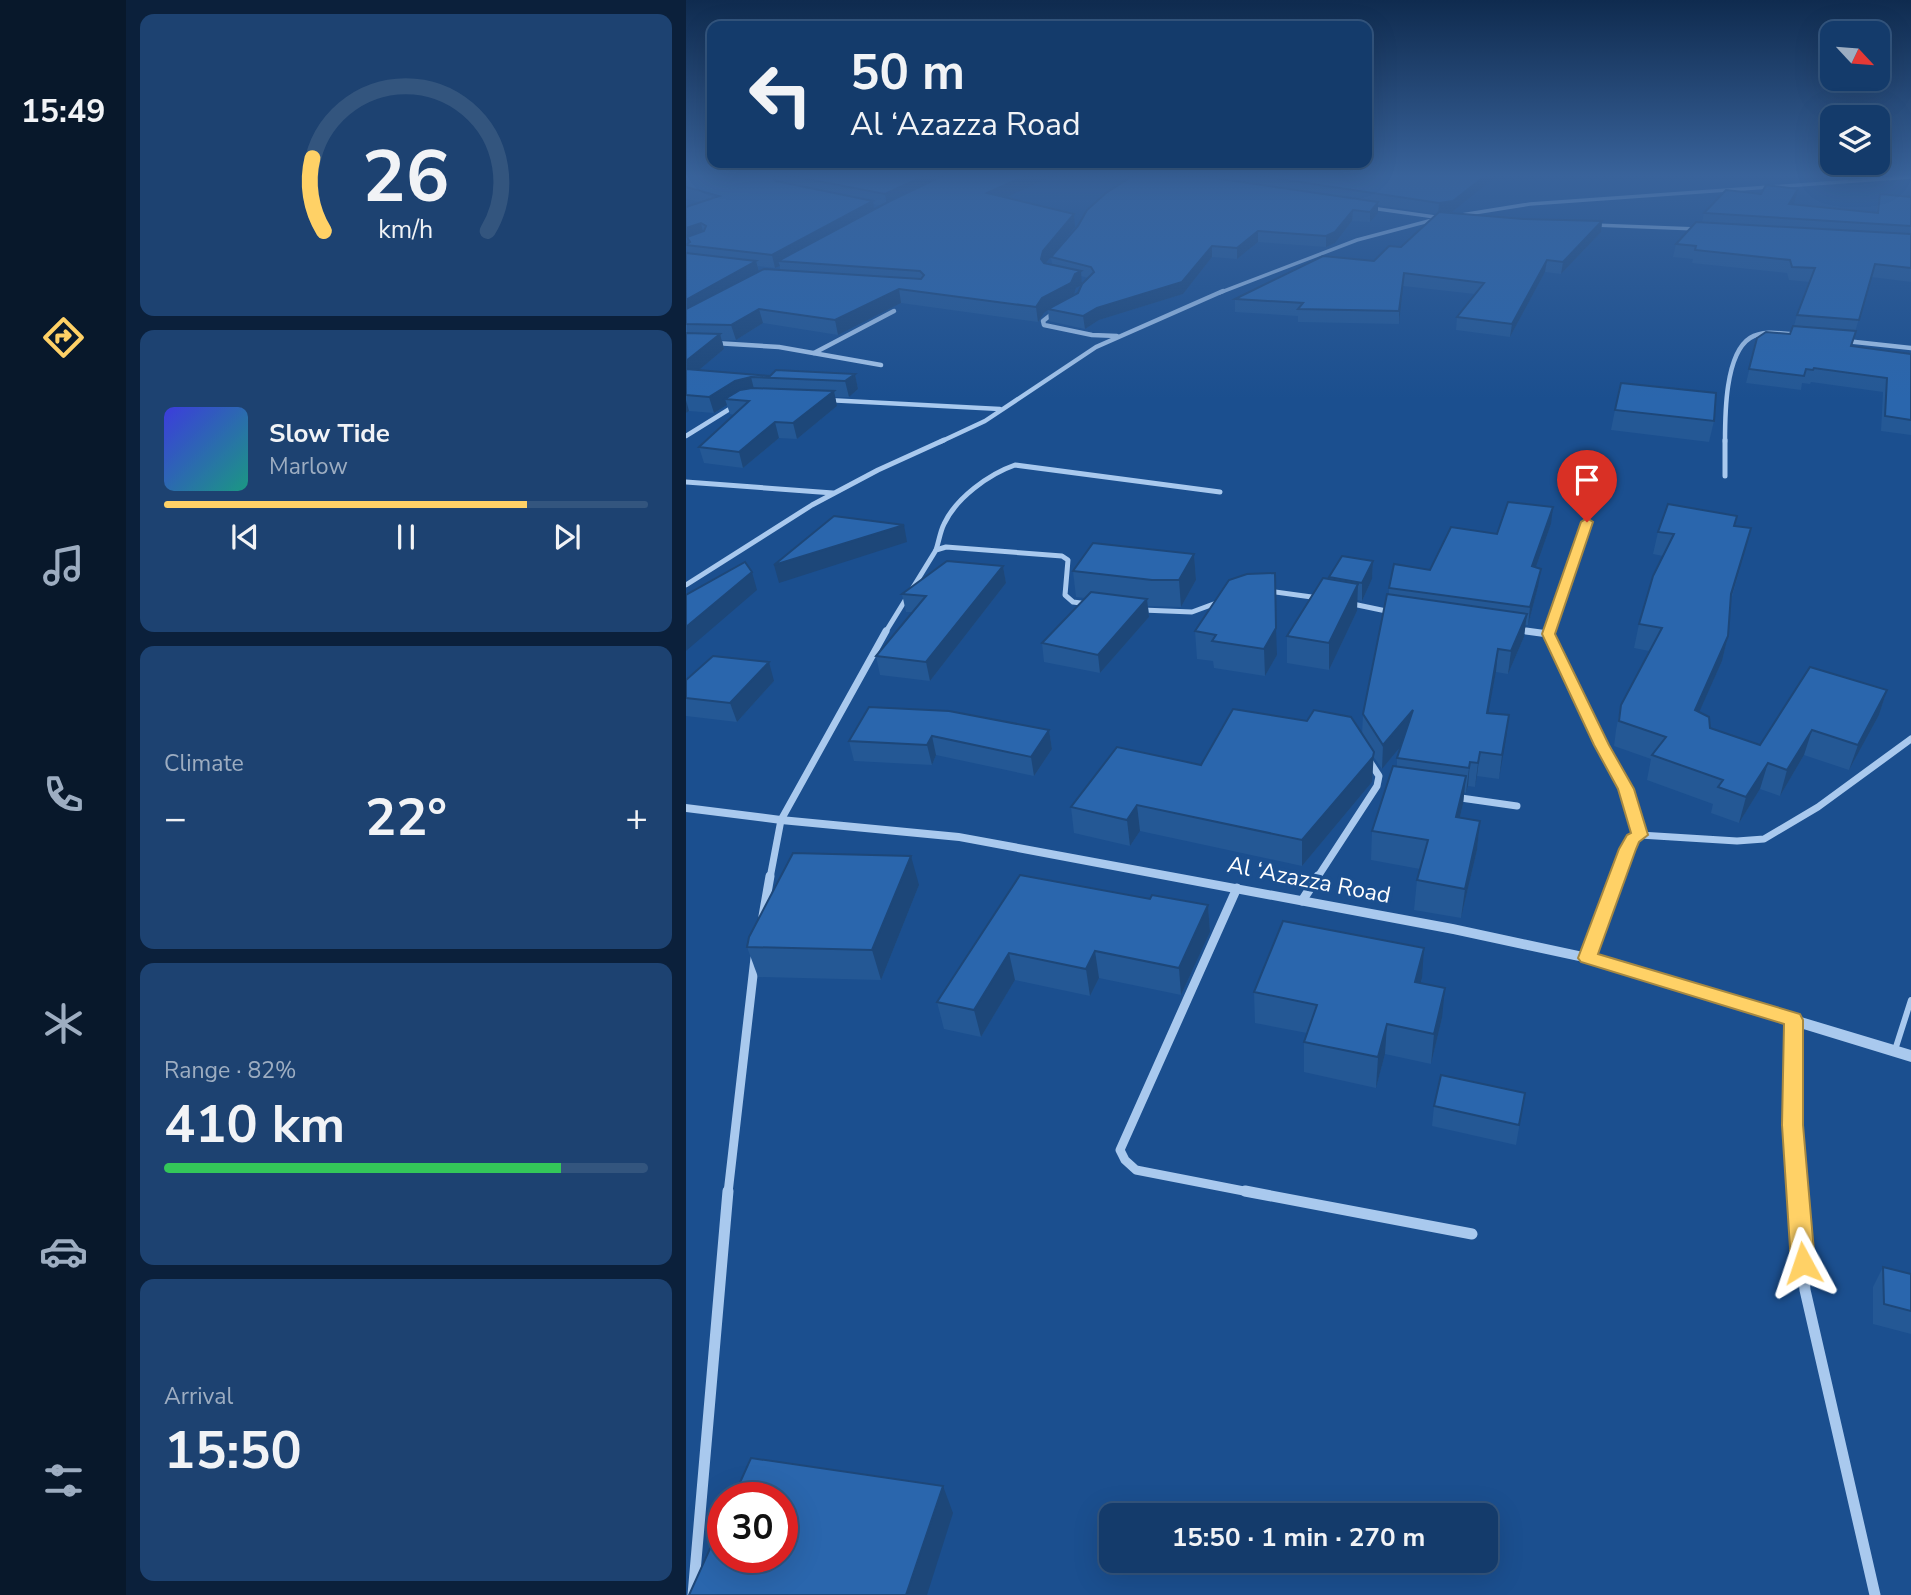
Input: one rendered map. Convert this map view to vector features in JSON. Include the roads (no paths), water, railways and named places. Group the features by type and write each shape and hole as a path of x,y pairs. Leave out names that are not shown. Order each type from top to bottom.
{"street":[{"path":"686,585 834,494 972,428 1118,336 1281,267 1331,249"},
{"path":"1066,306 1046,316 1044,325 1079,333 1118,336"},
{"path":"814,353 894,311"},
{"path":"1725,476 1725,394 1741,347 1751,337 1768,332 1803,335"},
{"path":"1843,340 1911,348"},
{"path":"713,343 779,346 881,365"},
{"path":"826,400 1002,409"},
{"path":"686,436 742,401"},
{"path":"761,925 781,820 869,658 936,550 944,522 955,508 998,471 1015,465 1220,492"},
{"path":"686,482 834,494"},
{"path":"1587,522 1549,634 1601,745 1626,789 1640,835"},
{"path":"936,550 946,547 1062,556 1068,560 1065,594 1073,602 1101,605"},
{"path":"1258,589 1326,599"},
{"path":"1128,608 1170,613 1197,611 1214,606 1223,598"},
{"path":"1338,601 1398,613"},
{"path":"1507,629 1549,634"},
{"path":"1588,958 1632,838 1640,835 1737,841 1764,839 1818,807 1911,739"},
{"path":"1303,901 1377,786 1379,776 1364,752"},
{"path":"1377,786 1390,788"},
{"path":"1441,795 1517,806"},
{"name":"Al ‘Azazza Road","path":"686,808 958,837 1237,888 1588,958 1911,1056"},
{"path":"1237,888 1121,1150 1125,1160 1136,1170 1472,1234"},
{"path":"693,1595 726,1211 756,952"},
{"path":"1794,1020 1792,1125 1805,1290 1875,1595"}],"lane":[{"path":"1895,1051 1911,1000"}]}
